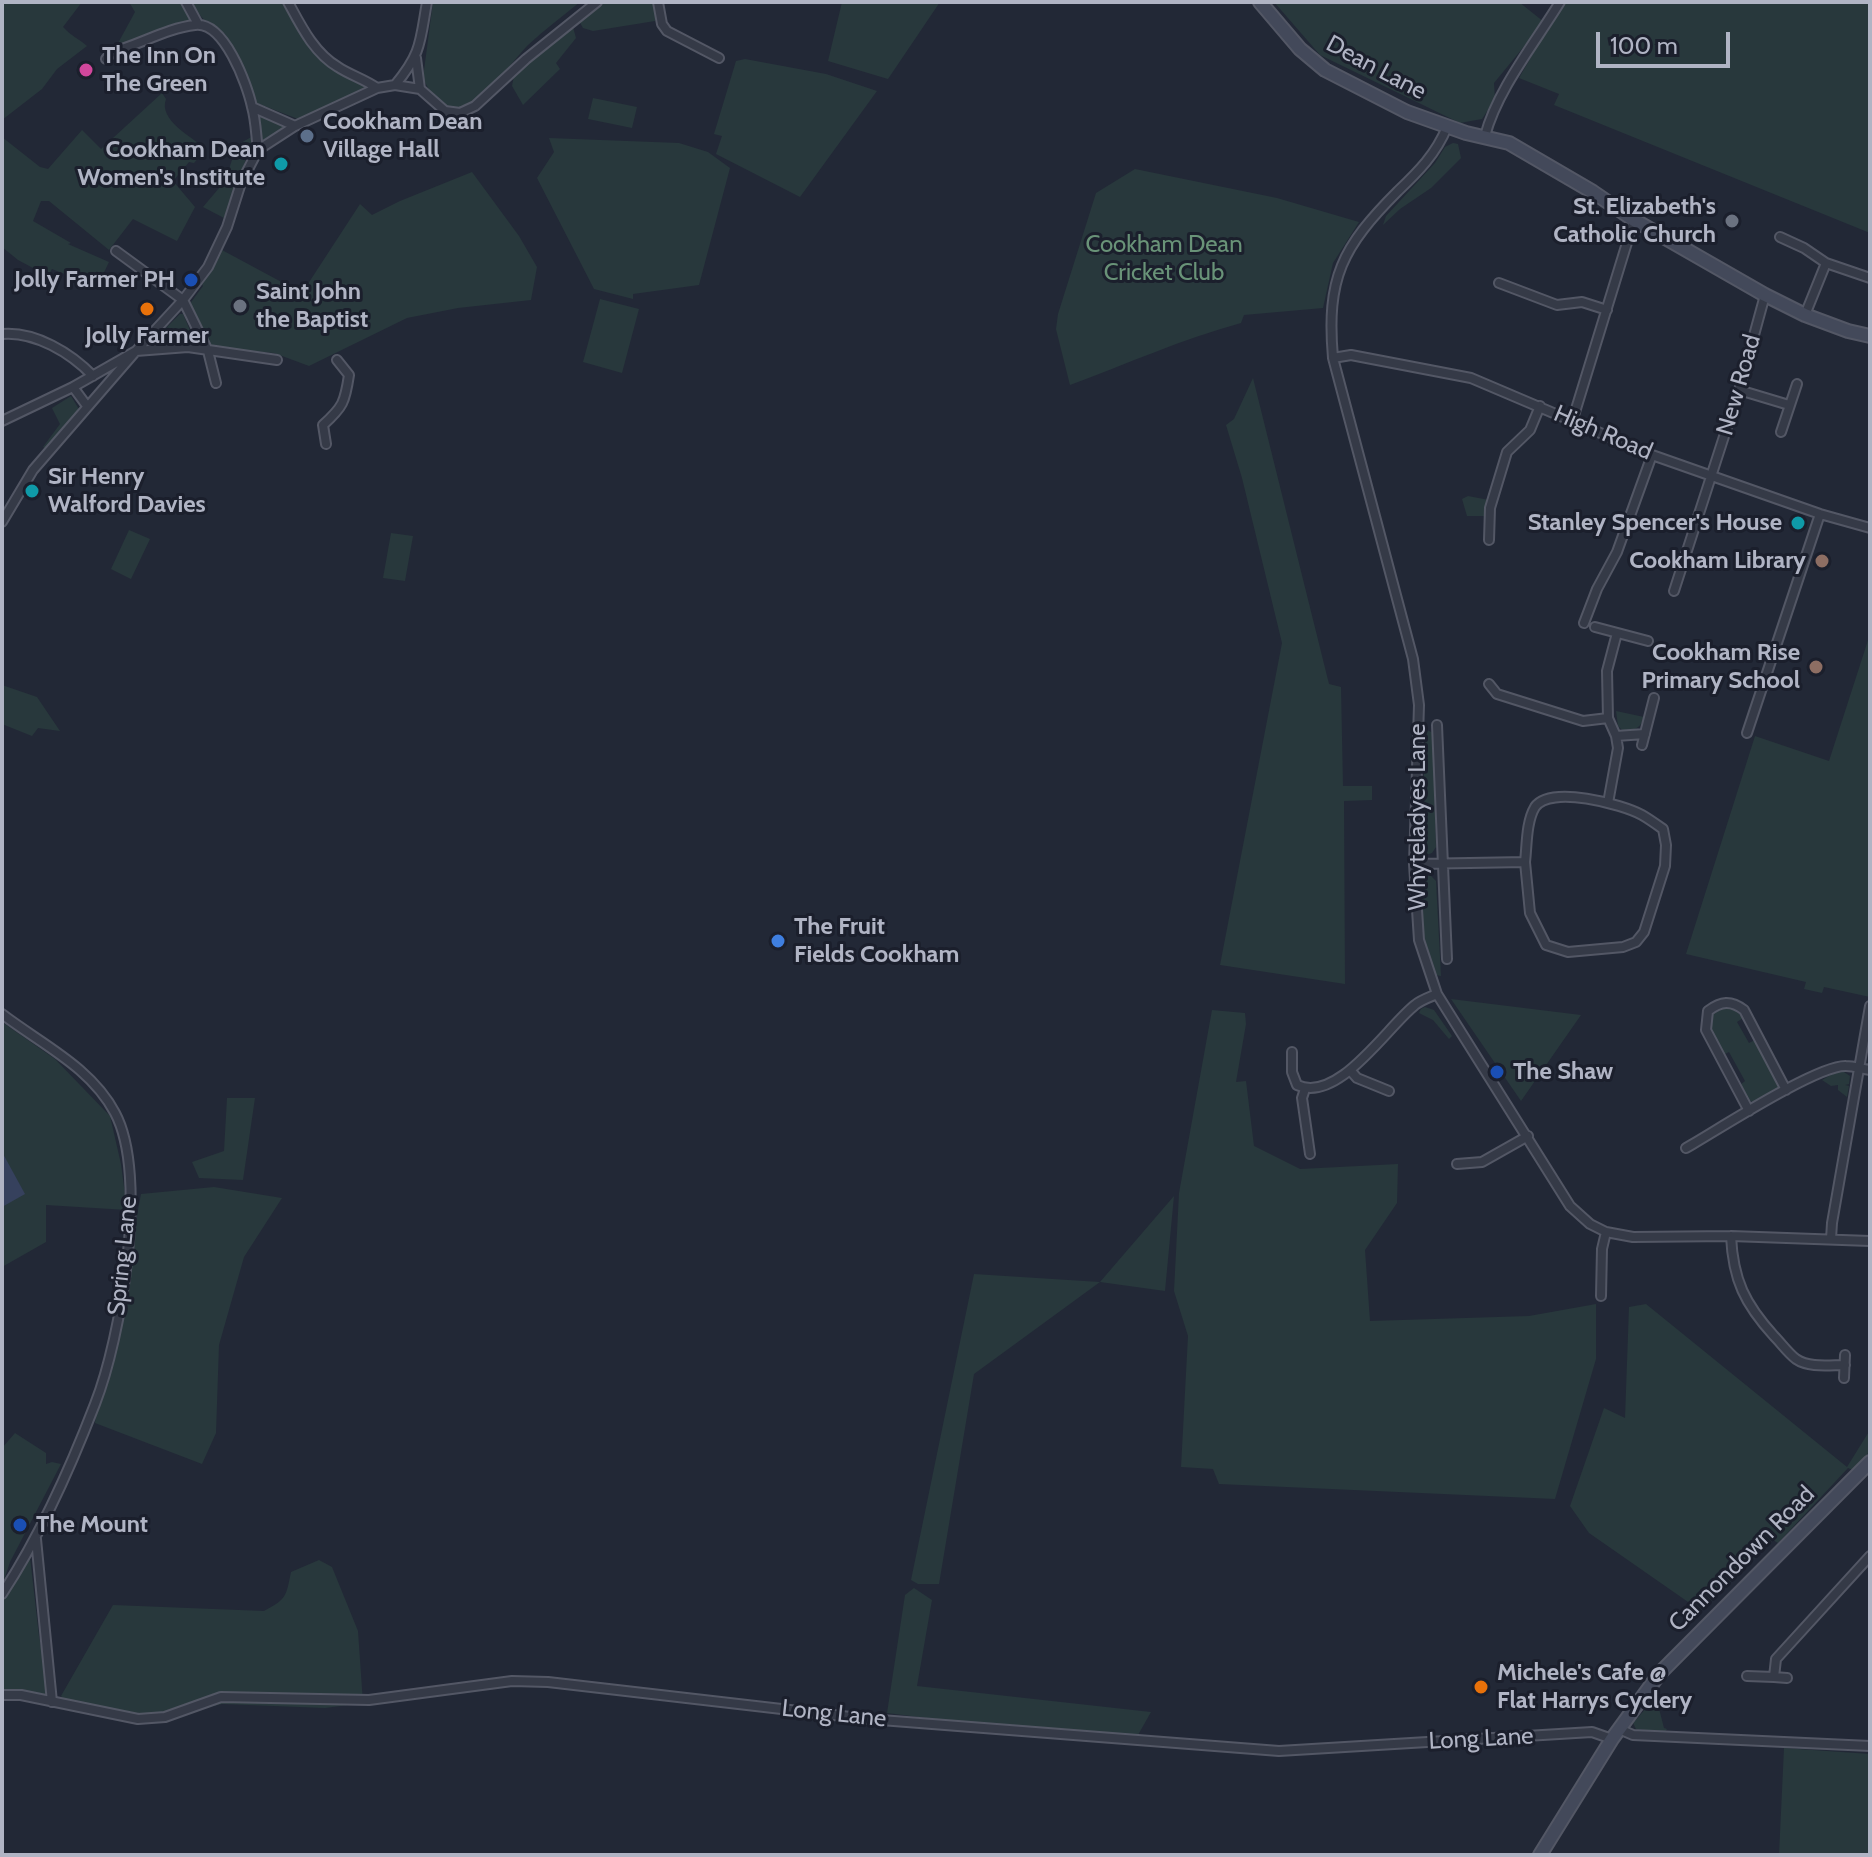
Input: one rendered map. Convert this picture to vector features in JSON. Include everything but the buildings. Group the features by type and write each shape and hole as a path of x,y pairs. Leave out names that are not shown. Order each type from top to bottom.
{"street":[{"path":"186,2 198,24 222,39 237,65 252,107 258,150"},
{"path":"288,2 312,44 323,56 377,88"},
{"path":"395,85 416,58 427,2"},
{"path":"2,522 33,470 183,300 208,267 227,227 241,183 258,150 295,126 377,88 395,85 420,89 445,111 460,113 475,106 537,49 597,2"},
{"path":"658,2 662,24 667,31 719,58"},
{"name":"Dean Lane","path":"1260,2 1300,49 1325,70 1407,112 1447,127 1509,143 1765,295 1805,315 1870,336"},
{"path":"1485,136 1487,125 1516,71 1560,2"},
{"path":"106,59 112,52 198,24"},
{"path":"416,58 420,89"},
{"path":"252,107 295,126"},
{"name":"Whyteladyes Lane","path":"1447,127 1440,144 1423,166 1367,223 1347,253 1334,285 1330,323 1333,358 1413,659 1419,705 1414,864 1419,940 1437,994 1570,1206 1590,1224 1606,1232 1633,1237 1731,1236 1870,1241"},
{"path":"1572,422 1634,220"},
{"path":"1780,237 1826,263 1870,278"},
{"path":"116,251 183,300 208,351 216,383"},
{"path":"1805,315 1826,263"},
{"path":"1499,283 1557,305 1582,302 1607,310"},
{"name":"New Road","path":"1674,591 1739,390 1765,295"},
{"path":"2,334 13,333 53,346 93,376"},
{"path":"2,421 73,387 136,351 188,347 277,360"},
{"name":"High Road","path":"1333,358 1351,355 1471,378 1652,455 1820,514 1870,528"},
{"path":"326,444 323,425 342,408 349,375 337,360"},
{"path":"1781,432 1797,384"},
{"path":"73,387 87,406"},
{"path":"1739,390 1789,405"},
{"path":"1489,540 1490,508 1507,452 1530,430 1540,406"},
{"path":"1584,623 1597,589 1617,552 1652,455"},
{"path":"1747,733 1820,514"},
{"path":"1595,627 1648,641"},
{"path":"1608,803 1618,748 1608,718 1607,671 1617,633"},
{"path":"1489,684 1497,694 1583,721 1608,718"},
{"path":"1642,745 1654,698"},
{"path":"1437,725 1447,959"},
{"path":"1616,736 1645,734"},
{"path":"1552,797 1608,803 1640,814 1663,829 1666,845 1665,866 1644,932 1636,942 1623,947 1568,952 1546,945 1530,913 1525,862 1531,818 1536,805 1552,797"},
{"path":"1414,864 1525,862"},
{"path":"1292,1052 1292,1072 1297,1085 1305,1089 1321,1088 1350,1070 1416,1004 1437,994"},
{"path":"1749,1111 1706,1030 1708,1011 1716,1005 1727,1002 1744,1010 1786,1090"},
{"path":"1831,1239 1870,1006"},
{"name":"Spring Lane","path":"2,1014 56,1049 93,1084 114,1110 125,1133 130,1155 130,1236 115,1330 96,1402 36,1538 2,1594"},
{"path":"1686,1148 1786,1090 1831,1068 1845,1065 1870,1070"},
{"path":"1350,1070 1357,1078 1389,1091"},
{"path":"1305,1089 1302,1098 1310,1154"},
{"path":"1457,1164 1482,1162 1528,1136"},
{"path":"1601,1296 1602,1249 1606,1232"},
{"path":"1731,1236 1735,1266 1753,1313 1796,1360 1811,1365 1845,1365"},
{"path":"1844,1378 1845,1355"},
{"name":"Cannondown Road","path":"1540,1855 1616,1734 1660,1673 1870,1462"},
{"name":"Spring Lane","path":"36,1538 57,1703"},
{"path":"1774,1677 1776,1659 1870,1556"},
{"path":"1747,1676 1787,1678"},
{"name":"Long Lane","path":"2,1695 21,1695 138,1719 165,1717 221,1697 369,1700 512,1681 548,1682 868,1719 1279,1751 1592,1732 1870,1746"}],"green space":[{"path":"2,2 82,2 63,27 87,46 57,69 42,89 2,120"},
{"path":"129,2 183,2 191,19 188,23 117,45 135,12"},
{"path":"189,2 285,2 309,44 367,85 366,89 298,119 254,102 225,34 205,21"},
{"path":"433,2 580,2 527,46 481,97 464,107 451,108 439,101 423,78"},
{"path":"604,2 655,2 658,16 655,21 593,31 583,28 579,21"},
{"path":"842,2 940,2 888,79 828,61"},
{"path":"1274,2 1519,2 1544,22 1494,83 1495,99 1482,119 1460,123 1320,55"},
{"path":"1563,2 1870,2 1870,233 1554,105 1559,94 1519,78"},
{"path":"573,27 576,38 556,63 560,69 523,105 512,86 514,76 568,28"},
{"path":"745,59 826,74 877,91 800,197 716,154 722,136 714,134 736,61"},
{"path":"162,93 171,121 206,149 194,163 189,162 173,181 195,207 177,241 133,219 109,250 49,201 41,201 33,221 71,243 68,244 109,262 97,287 52,269 48,276 18,260 2,247 2,137 40,167 48,169 82,130 101,149"},
{"path":"593,98 637,107 632,128 588,119"},
{"path":"256,113 286,127 261,141"},
{"path":"255,135 224,218 203,207 225,181 237,145"},
{"path":"549,138 679,143 708,152 730,168 699,285 633,294 633,299 594,289 537,178 554,152"},
{"path":"1458,144 1461,158 1431,188 1383,225 1386,216 1435,163 1445,147"},
{"name":"Cookham Dean Cricket Club","path":"1135,169 1277,198 1359,222 1333,263 1323,308 1244,315 1241,323 1176,344 1070,385 1056,329 1058,314 1096,193"},
{"path":"472,172 519,236 537,267 531,300 458,308 407,318 309,366 274,353 215,348 207,344 189,305 222,250 302,293 360,204 372,215"},
{"path":"600,299 639,309 622,373 583,362"},
{"path":"183,314 195,342 150,348 149,345"},
{"path":"1253,378 1329,684 1341,687 1343,786 1372,786 1372,800 1344,801 1345,984 1220,965 1282,643 1226,425 1234,419"},
{"path":"71,396 80,411 47,449 43,447 60,424 52,408"},
{"path":"1468,496 1489,500 1484,516 1467,516 1462,499"},
{"path":"129,530 150,539 131,579 111,569"},
{"path":"391,533 413,536 405,581 383,578"},
{"path":"1870,634 1870,997 1824,987 1822,993 1804,989 1806,982 1686,954 1755,736 1829,761"},
{"path":"2,685 37,697 60,731 38,728 32,736 2,724"},
{"path":"1616,711 1644,717 1636,728 1622,730 1618,726"},
{"path":"1425,729 1433,733 1436,847 1426,855 1422,850"},
{"path":"1423,876 1431,876 1436,881 1441,976 1436,975 1424,937 1419,882"},
{"path":"1451,999 1581,1015 1521,1101"},
{"path":"1725,1005 1733,1007 1743,1018 1737,1022 1749,1043 1755,1040 1781,1083 1780,1088 1754,1103 1740,1085 1745,1081 1729,1052 1723,1055 1708,1028 1709,1014"},
{"path":"1425,1007 1434,1010 1452,1036 1449,1039 1433,1020 1419,1013"},
{"path":"1212,1010 1245,1013 1246,1024 1236,1082 1246,1081 1254,1146 1300,1169 1398,1164 1397,1203 1365,1250 1370,1321 1529,1316 1596,1304 1596,1359 1555,1499 1219,1484 1213,1469 1181,1467 1188,1336 1174,1291 1179,1193"},
{"path":"2,1022 55,1059 110,1116 127,1210 46,1205 46,1242 2,1267"},
{"path":"1836,1072 1850,1076 1849,1084 1845,1085 1849,1086 1847,1097 1838,1090 1838,1085 1831,1086 1822,1080"},
{"path":"227,1098 255,1098 243,1180 199,1178 192,1162 224,1151"},
{"path":"214,1187 282,1198 244,1257 219,1345 216,1433 202,1464 95,1423 141,1194"},
{"path":"1174,1196 1165,1291 1100,1282"},
{"path":"974,1274 1100,1282 974,1374 939,1584 918,1584 911,1580"},
{"path":"1646,1304 1847,1467 1870,1430 1870,1451 1853,1470 1848,1468 1778,1543 1773,1540 1701,1611 1589,1533 1570,1506 1604,1408 1625,1418 1629,1307"},
{"path":"15,1433 46,1453 46,1464 61,1464 10,1562 2,1586 2,1448"},
{"path":"29,1548 39,1636 50,1693 47,1695 2,1692 2,1600"},
{"path":"319,1560 332,1567 358,1631 363,1703 325,1708 222,1704 160,1719 66,1704 61,1696 113,1605 264,1611 284,1596 291,1572"},
{"path":"914,1588 932,1600 917,1686 1151,1712 1138,1735 965,1723 887,1713 905,1595"},
{"path":"1656,1697 1664,1728 1667,1729 1665,1732 1636,1729 1633,1723"},
{"path":"1784,1748 1870,1754 1870,1855 1779,1855"}],"water":[{"path":"2,1152 25,1194 2,1207"}],"place":[{"name":"The Inn On The Green","path":"86,70"},
{"name":"Cookham Dean Village Hall","path":"307,136"},
{"name":"Cookham Dean Women's Institute","path":"281,164"},
{"name":"St. Elizabeth's Catholic Church","path":"1732,221"},
{"name":"Jolly Farmer PH","path":"191,280"},
{"name":"Saint John the Baptist","path":"240,306"},
{"name":"Jolly Farmer","path":"147,309"},
{"name":"Sir Henry Walford Davies","path":"32,491"},
{"name":"Stanley Spencer's House","path":"1798,523"},
{"name":"Cookham Library","path":"1822,561"},
{"name":"Cookham Rise Primary School","path":"1816,667"},
{"name":"The Fruit Fields Cookham","path":"778,941"},
{"name":"The Shaw","path":"1497,1072"},
{"name":"The Mount","path":"20,1525"},
{"name":"Michele's Cafe @ Flat Harrys Cyclery","path":"1481,1687"}]}
